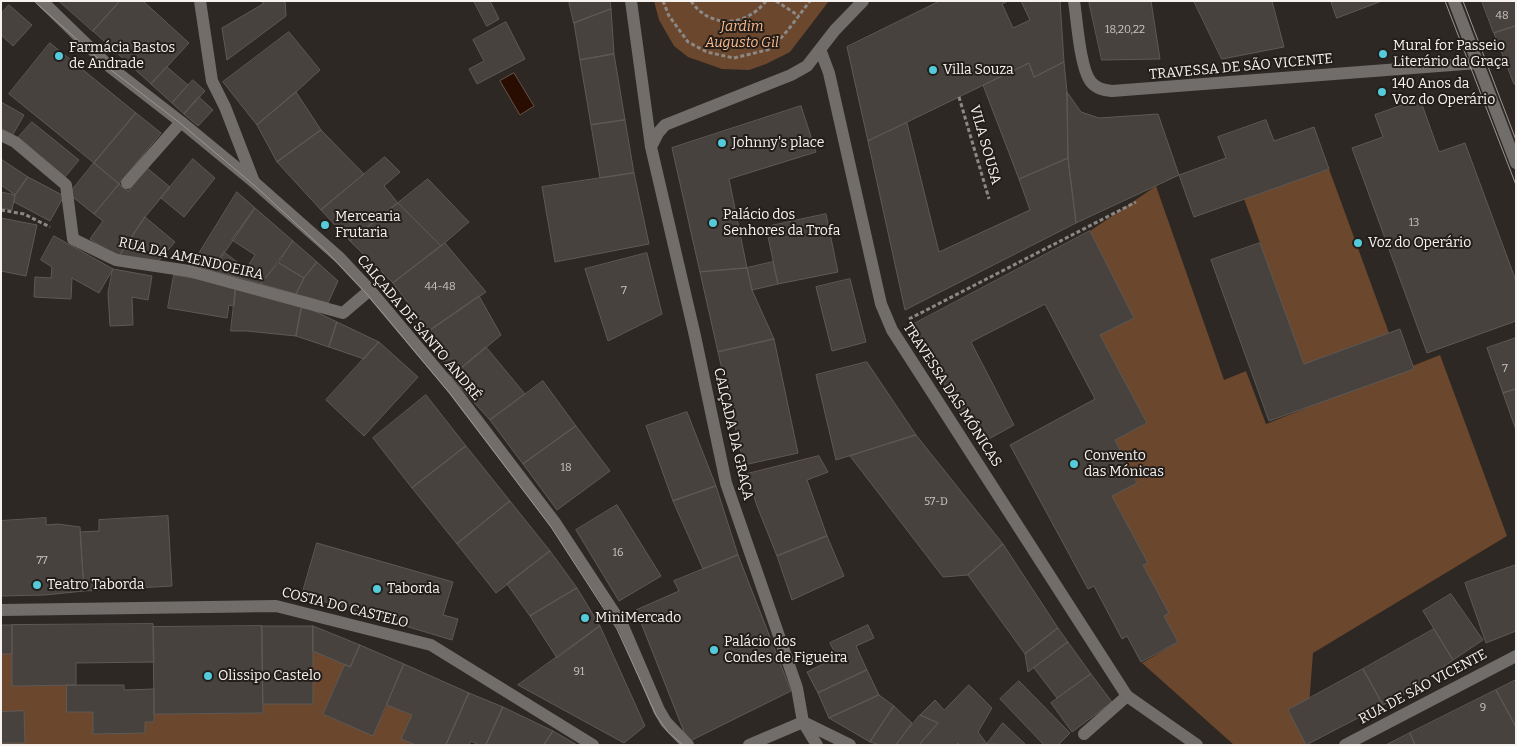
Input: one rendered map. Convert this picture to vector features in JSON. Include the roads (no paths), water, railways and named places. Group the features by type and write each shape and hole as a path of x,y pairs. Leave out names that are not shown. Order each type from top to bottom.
{"street":[{"name":"CALÇADA DE SANTO ANDRÉ","path":"42,1 110,67 254,182 340,258 370,290 454,390 556,524 622,626 662,716 688,745"},
{"path":"200,1 212,81 225,106 254,182"},
{"name":"CALÇADA DA GRAÇA","path":"631,1 651,147 695,336 726,483 797,688 803,722 817,745"},
{"path":"651,147 658,133 665,125 791,75 807,66 835,30 863,1"},
{"name":"TRAVESSA DE SÃO VICENTE","path":"1074,1 1087,76 1095,86 1103,90 1112,91 1478,63"},
{"path":"1454,1 1516,162"},
{"name":"TRAVESSA DAS MÓNICAS","path":"820,49 829,73 881,304 892,330 1127,696 1197,745"},
{"path":"127,183 181,122"},
{"name":"RUA DA AMENDOEIRA","path":"1,136 15,142 66,185 73,239 116,260 189,271 343,313 370,290"},
{"name":"COSTA DO CASTELO","path":"1,610 276,606 431,645 593,745"},
{"name":"RUA DE SÃO VICENTE","path":"1345,745 1516,656"},
{"path":"1084,734 1127,696"},
{"path":"748,745 803,722 850,745"}],"tram line":[{"path":"34,1 111,70 180,123 255,186 327,252 366,293 452,396 551,527 617,629 656,715 668,732 683,745"},
{"path":"1445,1 1516,185"},
{"path":"1463,1 1516,140"}],"place":[{"name":"Mural for Passeio Literário da Graça","path":"1383,54"},
{"name":"Farmácia Bastos de Andrade","path":"59,56"},
{"name":"Villa Souza","path":"933,70"},
{"name":"140 Anos da Voz do Operário","path":"1382,92"},
{"name":"Johnny's place","path":"722,143"},
{"name":"Palácio dos Senhores da Trofa","path":"713,223"},
{"name":"Mercearia Frutaria","path":"325,225"},
{"name":"Voz do Operário","path":"1358,243"},
{"name":"Convento das Mónicas","path":"1074,464"},
{"name":"Teatro Taborda","path":"37,585"},
{"name":"Taborda","path":"377,589"},
{"name":"MiniMercado","path":"585,618"},
{"name":"Palácio dos Condes de Figueira","path":"714,650"},
{"name":"Olissipo Castelo","path":"208,676"}],"park label":[{"name":"Jardim Augusto Gil","path":"742,36"}]}
